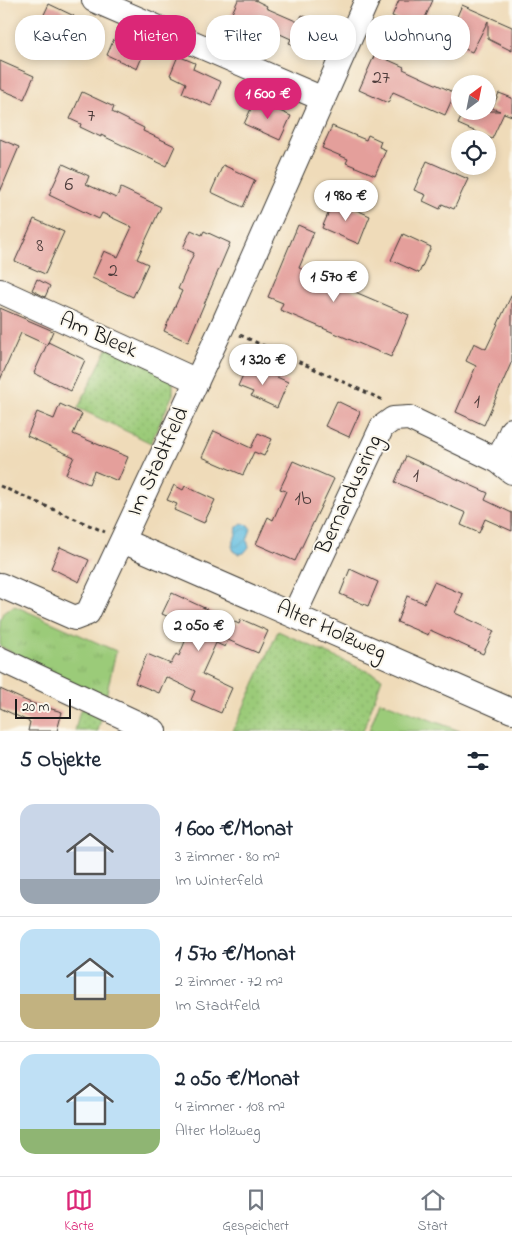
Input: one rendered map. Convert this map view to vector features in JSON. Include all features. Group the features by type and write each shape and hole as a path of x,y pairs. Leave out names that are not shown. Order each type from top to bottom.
{"street":[{"path":"94,0 323,99"},
{"name":"Im Stadtfeld","path":"0,586 75,618 88,613 113,536 197,381 367,0"},
{"name":"Am Bleek","path":"0,291 197,381"},
{"name":"Bernardusring","path":"294,614 382,428 393,419 409,418 505,466"},
{"path":"505,466 512,430"},
{"name":"Alter Holzweg","path":"113,536 512,711"},
{"path":"0,659 154,731"}],"path":[{"path":"222,327 384,400 393,419"},
{"path":"0,486 113,536"}],"green space":[{"path":"108,347 173,377 173,394 151,443 78,408"},
{"path":"15,606 116,651 105,701 0,646 0,619 4,611"},
{"path":"278,631 382,678 363,731 233,731"},
{"path":"380,701 460,731 369,731"},
{"path":"85,708 102,715 98,731 75,731 80,710"}],"water":[{"path":"242,523 248,525 251,529 247,540 249,547 244,553 239,554 234,552 232,546 237,527"}],"building":[{"path":"238,0 255,0 267,6 266,8 290,18 290,39 280,34 280,15 231,15"},
{"path":"399,0 433,0 426,15 392,15"},
{"path":"49,4 72,15 44,15"},
{"path":"462,5 512,27 512,51 488,39 488,21 472,52 470,51 470,15 458,15"},
{"path":"115,37 115,59 107,55"},
{"path":"118,60 141,60 137,69"},
{"path":"176,60 188,60 195,63 193,69 221,82 211,106 182,93 186,83 170,75"},
{"path":"372,60 388,60 404,67 403,69 451,91 451,102 445,115 393,92 388,103 359,90"},
{"path":"0,61 34,76 24,99 0,89"},
{"path":"82,92 114,107 112,112 144,128 143,131 175,146 166,166 80,127 81,124 70,119"},
{"path":"499,93 512,98 512,116 504,113 496,130 472,130 458,124 460,120 496,120 496,111 500,111 496,110 496,99"},
{"path":"255,100 291,116 280,140 244,124"},
{"path":"332,126 366,140 368,135 381,141 379,147 386,150 375,175 346,163 348,159 322,148"},
{"path":"0,139 19,147 0,192"},
{"path":"427,161 451,172 451,175 459,175 468,179 454,209 442,204 440,209 423,201 426,195 414,190"},
{"path":"63,164 89,176 86,184 116,198 121,188 161,207 137,259 148,264 133,297 92,278 104,251 118,257 132,227 102,213 99,219 49,195"},
{"path":"223,165 255,180 243,207 211,192"},
{"path":"334,200 370,216 359,244 322,228"},
{"path":"34,219 64,232 45,274 15,261"},
{"path":"298,225 314,232 299,268 409,315 391,357 280,310 283,303 268,297"},
{"path":"191,230 202,235 204,231 230,243 188,342 164,331 182,291 178,289 194,253 183,248"},
{"path":"403,234 431,247 419,273 391,260"},
{"path":"37,279 50,286 45,297 32,290"},
{"path":"512,294 512,361 484,425 456,412 476,366 466,361 474,343 486,349"},
{"path":"0,308 53,331 47,345 21,333 0,380"},
{"path":"48,342 85,360 71,391 34,373"},
{"path":"248,364 288,382 277,408 251,396 253,392 238,386"},
{"path":"337,401 360,412 349,437 325,426"},
{"path":"60,404 82,414 73,434 128,457 118,481 94,471 89,484 66,474 74,457 27,436 37,412 54,419"},
{"path":"214,431 251,448 258,433 272,439 264,456 254,452 243,475 202,457"},
{"path":"406,456 488,493 485,500 512,513 512,531 485,519 479,533 461,525 466,513 395,482"},
{"path":"293,461 334,479 295,561 256,544 268,517 273,520 286,491 280,489"},
{"path":"174,485 183,490 185,486 215,500 204,523 174,510 177,504 167,500"},
{"path":"60,547 89,560 79,582 51,568"},
{"path":"350,569 378,582 368,606 340,594"},
{"path":"434,582 463,594 455,613 494,631 483,654 430,630 428,635 397,622 407,596 424,603"},
{"path":"172,593 239,624 241,619 268,631 258,653 228,640 225,647 216,643 202,674 232,688 221,713 191,700 195,691 166,677 159,693 135,683 147,654 171,664 176,654 179,656 191,627 162,614"},
{"path":"0,689 31,703 62,712 57,731 28,731 30,722 0,708"}]}
